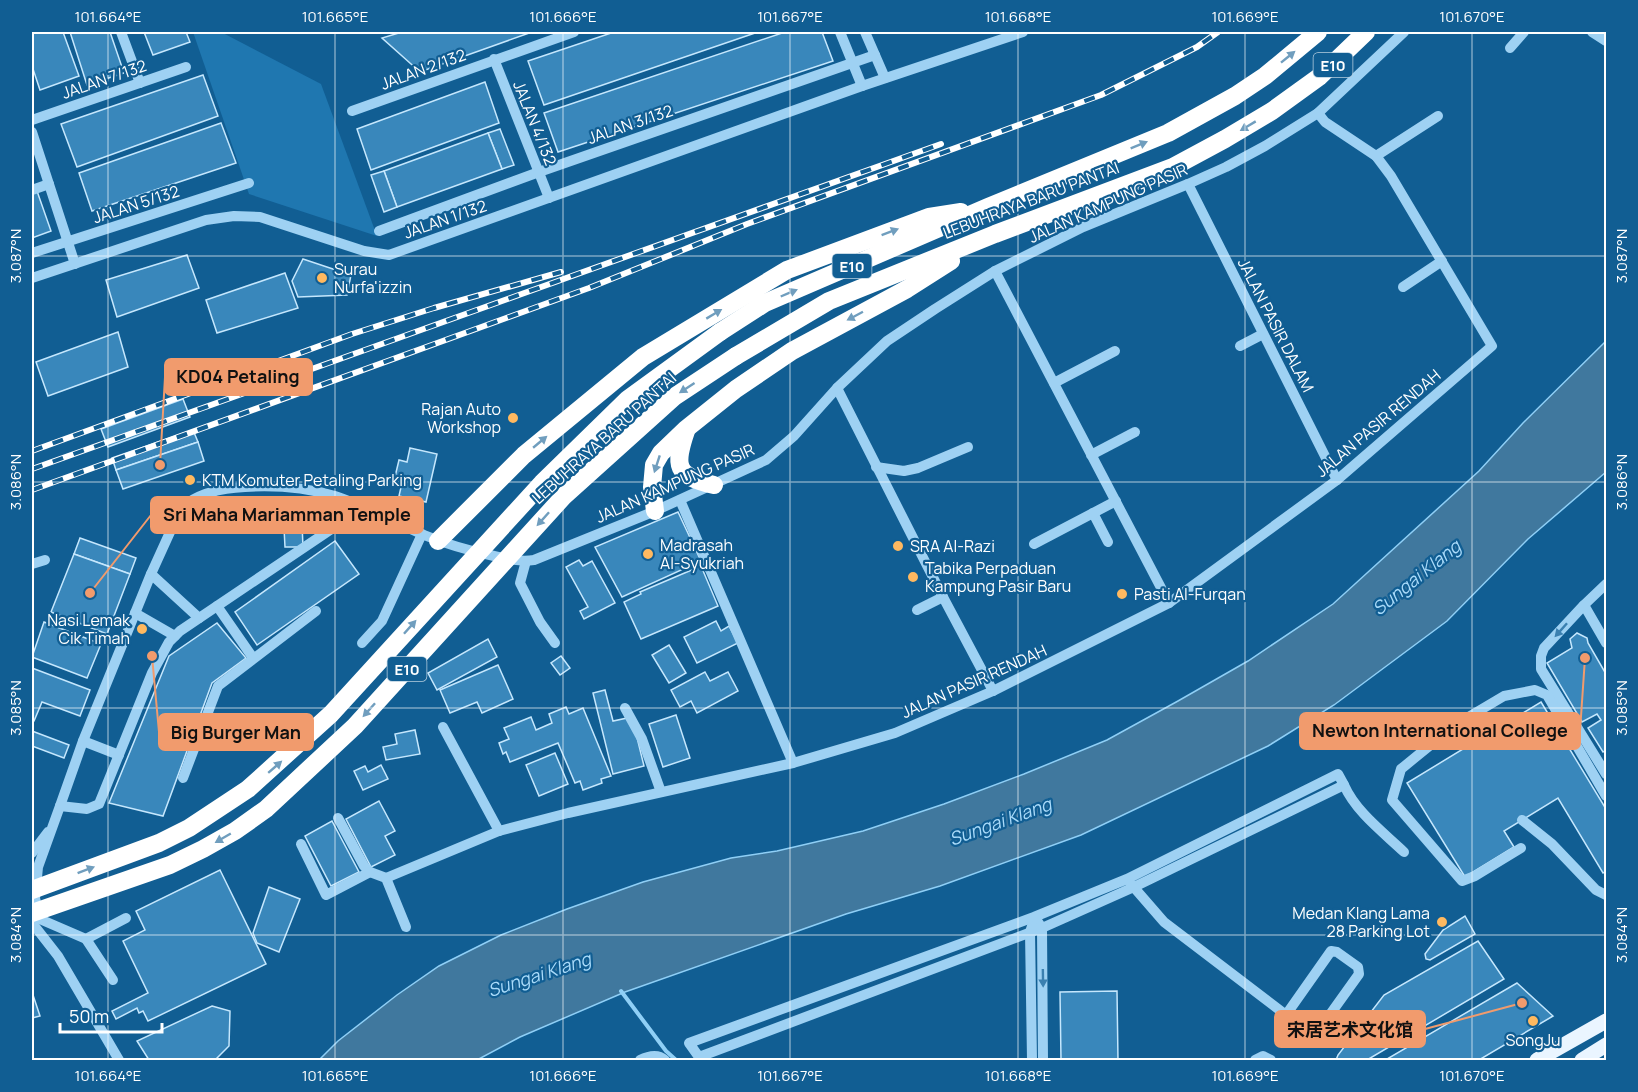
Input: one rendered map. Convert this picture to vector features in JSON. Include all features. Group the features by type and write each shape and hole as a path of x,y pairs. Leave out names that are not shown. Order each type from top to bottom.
{"highway":[{"name":"LEBUHRAYA BARU PANTAI","path":"33,909 198,823 249,789 332,714 542,483 628,399 720,332 765,303 1168,133 1235,96 1265,76 1318,32"},
{"name":"LEBUHRAYA BARU PANTAI","path":"33,909 170,865 235,831 266,809 355,726 564,496 674,397 736,356 829,301 995,234 1173,167 1225,140 1272,111 1319,77 1366,32"},
{"path":"430,537 524,454 652,351 787,270 929,217 988,207"},
{"path":"655,511 652,487 654,465 661,453 736,389 792,351 907,288 995,234"},
{"path":"687,429 678,453 681,467 689,478 714,485"}],"main road":[{"path":"1537,1060 1606,1021"},
{"path":"1582,1060 1606,1045"}],"street":[{"path":"121,32 140,83"},
{"name":"JALAN 2/132","path":"352,111 574,32"},
{"path":"840,32 862,86"},
{"path":"865,32 885,78"},
{"name":"JALAN 1/132","path":"32,278 206,220 234,216 260,218 364,251 389,255 862,86 1023,32"},
{"name":"JALAN KAMPUNG PASIR","path":"526,561 655,511 766,460 794,436 837,388 887,341 995,271 1083,226 1226,167 1318,113 1404,32"},
{"path":"1510,48 1524,32"},
{"path":"1592,32 1606,41"},
{"name":"JALAN 3/132","path":"380,231 539,172 875,55"},
{"name":"JALAN 4/132","path":"494,59 549,198"},
{"name":"JALAN 7/132","path":"32,120 186,67"},
{"path":"1318,113 1325,123 1376,156 1391,176 1442,261 1403,287"},
{"path":"1376,156 1438,116"},
{"path":"32,132 75,264"},
{"name":"JALAN 5/132","path":"32,253 249,183"},
{"path":"32,190 49,184"},
{"name":"JALAN PASIR DALAM","path":"1188,184 1337,480"},
{"name":"JALAN PASIR RENDAH","path":"386,878 499,831 568,813 793,763 895,733 993,691 1169,603 1337,480 1492,346 1442,261"},
{"path":"995,271 1169,603"},
{"path":"1240,346 1263,334"},
{"path":"1053,383 1115,351"},
{"path":"837,388 993,691"},
{"path":"1091,454 1135,432"},
{"path":"876,467 904,471 918,468 968,447"},
{"path":"119,1060 33,909 38,867 56,823 83,741 151,574 181,508 188,502 209,493 230,488 272,486 305,489 335,496 364,507 430,537 484,554 526,561 520,583 540,622 555,643"},
{"path":"680,500 793,763"},
{"path":"1034,544 1116,501"},
{"path":"60,806 87,809 99,804 152,673 175,636 364,507"},
{"path":"1093,513 1108,542"},
{"path":"362,643 382,621 430,537"},
{"path":"32,564 45,560"},
{"path":"151,574 199,618"},
{"path":"1605,590 1584,605 1545,648 1541,656 1541,669 1603,759 1606,774"},
{"path":"917,610 943,597"},
{"path":"1584,605 1606,642"},
{"path":"217,606 253,658"},
{"path":"183,778 217,688 316,611"},
{"path":"135,613 175,636"},
{"path":"1521,848 1475,876 1462,881 1392,800 1401,769 1455,725 1504,696 1535,690 1547,695 1606,796"},
{"path":"625,708 642,739 662,792"},
{"path":"443,727 499,831"},
{"path":"83,741 119,755"},
{"path":"1130,883 689,1042 699,1057 1042,928 1130,883 1338,774 1349,797 1358,809 1404,852"},
{"path":"338,818 364,866 370,872 386,878 406,927"},
{"path":"1522,820 1552,844 1596,890 1606,895"},
{"path":"32,853 56,823"},
{"path":"301,844 326,895 370,872"},
{"path":"1130,883 1164,922 1286,1015"},
{"path":"33,909 86,939 112,980"},
{"path":"1034,917 1042,928 1043,1060"},
{"path":"1032,1060 1030,932 1034,917"},
{"path":"86,939 126,918"},
{"path":"1331,951 1337,952 1358,967 1359,974 1311,1041 1305,1040 1284,1027 1281,1022 1286,1015 1331,951"},
{"path":"640,1060 650,1055 665,1060"},
{"path":"1255,1060 1263,1056 1271,1060"}],"shaded area":[{"path":"193,32 221,32 321,84 377,236 249,194"}],"water":[{"name":"Sungai Klang","path":"1606,341 1606,472 1528,539 1447,621 1334,705 1268,746 1081,835 940,886 846,914 625,992 520,1037 477,1060 319,1060 338,1041 439,966 501,935 643,882 731,858 777,851 863,831 944,804 1107,740 1178,701 1248,661 1333,604 1479,471 1523,423"}],"building":[{"path":"32,32 63,32 79,76 40,90 32,66"},
{"path":"70,32 110,32 124,73 87,85"},
{"path":"144,32 186,32 190,42 153,55"},
{"path":"402,32 532,32 420,72 382,38"},
{"path":"614,32 758,32 544,105 528,61"},
{"path":"785,32 822,32 833,61 558,152 544,113"},
{"path":"203,75 218,116 77,167 61,124"},
{"path":"485,82 499,123 371,170 357,129"},
{"path":"221,123 236,163 92,211 79,173"},
{"path":"500,129 514,165 502,169 488,133"},
{"path":"488,133 502,169 397,207 384,171"},
{"path":"384,171 397,207 384,212 371,175"},
{"path":"37,191 51,231 32,238 32,192"},
{"path":"187,255 199,288 117,317 106,280"},
{"name":"Surau Nurfa'izzin","path":"303,259 351,275 347,295 298,297 292,281"},
{"path":"285,273 298,308 217,333 206,300"},
{"path":"118,332 128,367 48,396 36,362"},
{"path":"183,399 190,417 108,447 101,429"},
{"path":"193,430 198,442 116,470 112,458"},
{"path":"198,442 204,461 123,489 116,470"},
{"path":"410,448 437,454 426,502 399,496 402,483 394,481 399,460 407,462"},
{"path":"301,500 303,547 285,547 284,528 271,529 271,506"},
{"name":"Madrasah Al-Syukriah","path":"678,512 701,561 622,597 595,547"},
{"path":"80,538 136,558 130,574 74,554"},
{"path":"335,541 359,574 257,645 235,612"},
{"path":"74,554 130,574 107,634 51,612"},
{"path":"579,560 583,566 592,561 615,603 584,619 580,611 588,607 566,567"},
{"path":"701,566 718,606 641,639 624,602 641,594 640,592"},
{"path":"716,621 721,631 729,626 738,643 697,663 684,637"},
{"path":"44,622 101,644 87,678 32,657"},
{"path":"217,623 246,658 212,683 163,816 109,803 169,656"},
{"path":"1577,633 1587,638 1606,674 1606,750 1603,752 1588,728 1601,720 1597,714 1582,722 1547,663 1572,648 1570,639"},
{"path":"488,639 497,657 437,690 428,673"},
{"path":"669,645 686,673 669,683 652,655"},
{"path":"561,656 570,668 560,675 551,663"},
{"path":"498,665 513,699 482,713 477,702 450,713 440,690"},
{"path":"32,668 90,690 80,716 42,702 32,721"},
{"path":"705,672 710,681 728,672 738,691 697,713 691,701 680,707 671,690"},
{"path":"605,690 613,721 632,717 644,766 613,774 593,693"},
{"path":"1541,702 1606,809 1606,871 1603,873 1558,798 1504,831 1514,847 1465,877 1407,783 1468,746 1462,736 1495,715 1502,726"},
{"path":"566,707 569,714 583,708 611,776 601,779 602,783 583,790 580,781 575,783 558,743 510,762 506,752 503,754 499,743 509,739 504,728 531,717 536,730 552,723 549,714"},
{"path":"676,715 690,758 663,767 649,724"},
{"path":"415,730 420,754 386,760 383,747 397,744 395,734"},
{"path":"32,731 69,745 64,758 32,746"},
{"path":"555,753 568,784 539,796 526,765"},
{"path":"381,765 388,779 363,790 354,771 365,766 368,772"},
{"path":"379,801 395,831 385,836 395,855 371,867 346,819"},
{"path":"332,821 359,872 331,886 305,836"},
{"path":"220,870 266,964 148,1021 143,1011 139,1013 137,1008 116,1019 112,1011 148,993 123,941 145,930 136,911"},
{"path":"269,887 300,899 279,952 257,943 253,933"},
{"path":"1465,916 1475,934 1430,960 1426,959 1425,954 1443,930"},
{"path":"1478,941 1504,979 1367,1060 1336,1060 1384,995"},
{"path":"1517,983 1553,1016 1479,1060 1387,1059"},
{"path":"1117,991 1118,1060 1061,1060 1060,992"},
{"path":"32,992 40,1016 32,1018"},
{"path":"212,1006 230,1011 229,1046 215,1060 149,1060 137,1041"}],"waterway":[{"path":"621,991 666,1051 676,1060"}],"railway":[{"path":"32,490 589,288 747,224 1101,95 1197,47 1218,32"},
{"path":"32,469 941,144"},
{"path":"32,451 352,334 561,272"}],"place":[{"name":"Surau Nurfa'izzin","path":"322,278"},
{"name":"Rajan Auto Workshop","path":"513,418"},
{"name":"KD04 Petaling","path":"160,465"},
{"name":"KTM Komuter Petaling Parking","path":"190,480"},
{"name":"SRA Al-Razi","path":"898,546"},
{"name":"Madrasah Al-Syukriah","path":"648,554"},
{"name":"Tabika Perpaduan Kampung Pasir Baru","path":"913,577"},
{"name":"Sri Maha Mariamman Temple","path":"90,593"},
{"name":"Pasti Al-Furqan","path":"1122,594"},
{"name":"Nasi Lemak Cik Timah","path":"142,629"},
{"name":"Big Burger Man","path":"152,656"},
{"name":"Newton International College","path":"1585,658"},
{"name":"Medan Klang Lama 28 Parking Lot","path":"1442,922"},
{"name":"宋居艺术文化馆","path":"1522,1003"},
{"name":"SongJu","path":"1533,1021"}]}
